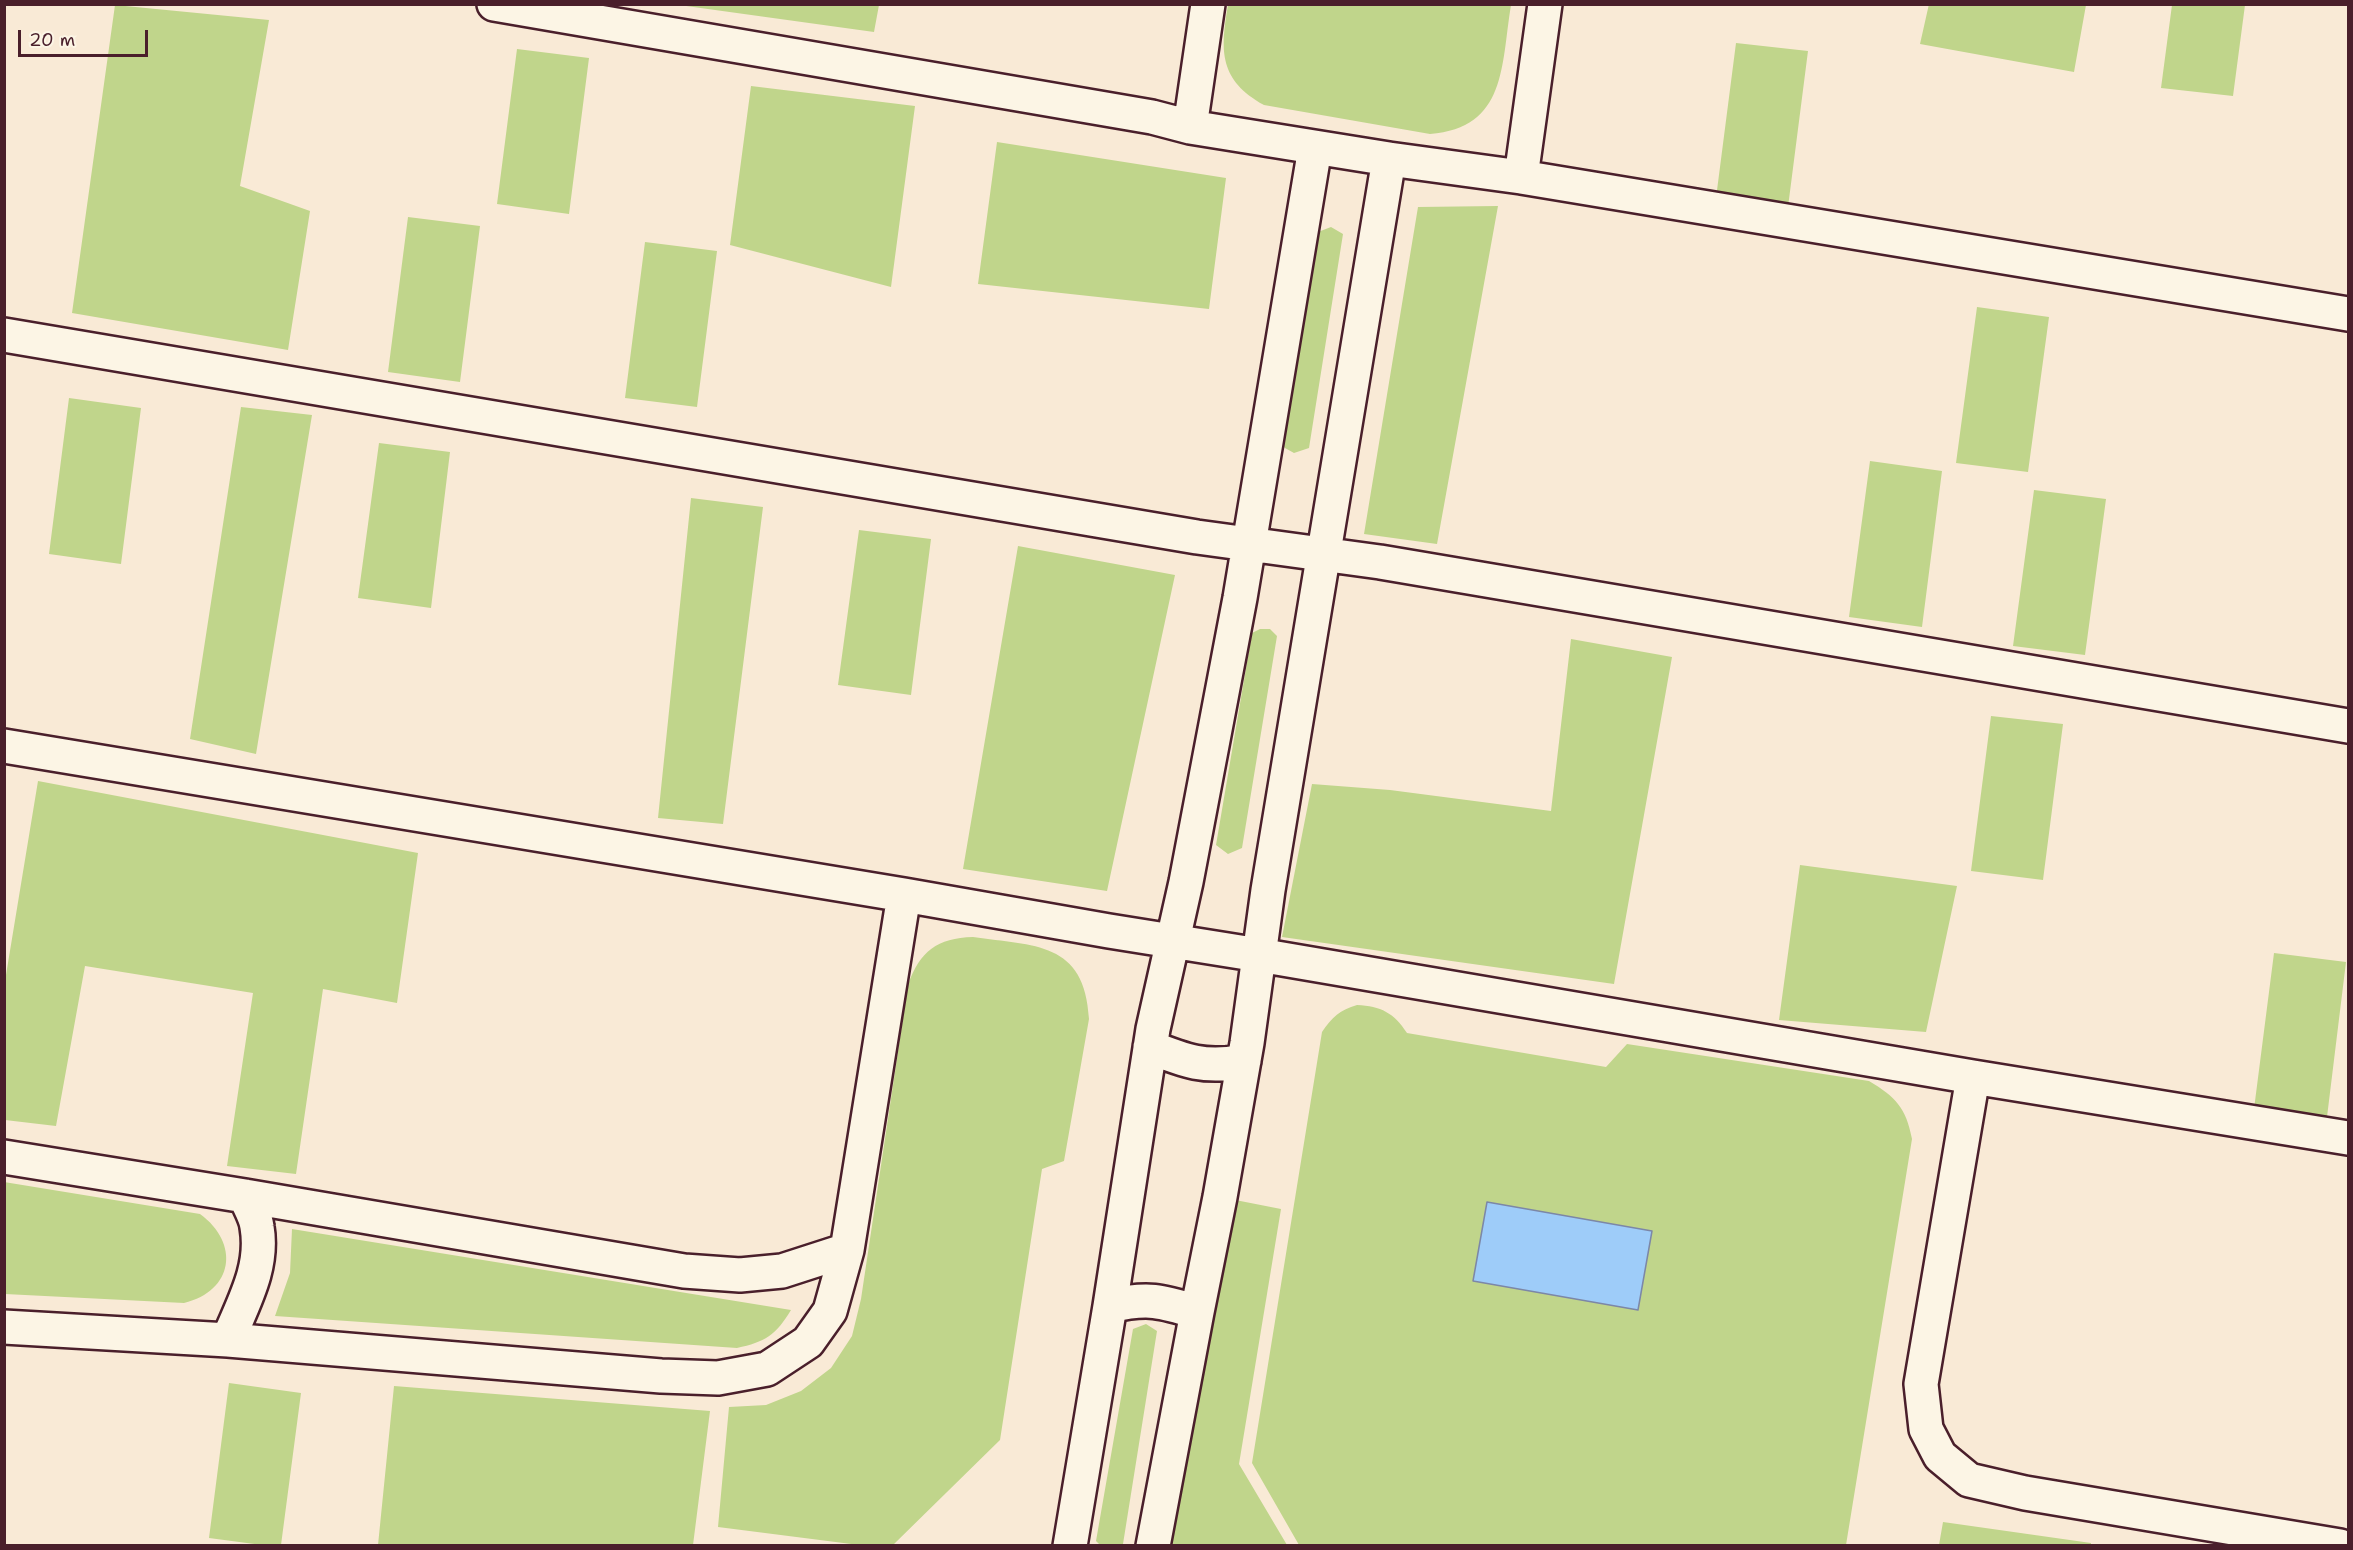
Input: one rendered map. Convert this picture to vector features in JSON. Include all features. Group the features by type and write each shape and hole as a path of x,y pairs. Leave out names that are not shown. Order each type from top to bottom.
{"street":[{"path":"494,4 1152,117 1190,127 1315,148 1521,177 2349,314"},
{"path":"1190,127 1208,4"},
{"path":"1521,177 1545,4"},
{"path":"1070,1545 1150,1047 1171,942 1186,882 1240,598 1315,148"},
{"path":"1153,1545 1244,1061 1323,554 1389,159"},
{"path":"4,334 1248,544 1323,554 2349,726"},
{"path":"4,746 903,895 1973,1077 2349,1138"},
{"path":"4,1327 228,1340 661,1376 718,1378 767,1369 808,1342 830,1311 847,1250 903,895"},
{"path":"1150,1047 1198,1064 1221,1066 1244,1061"},
{"path":"1973,1077 1921,1384 1926,1429 1940,1456 1970,1479 2025,1493 2340,1545"},
{"path":"4,1157 684,1271 740,1275 782,1271 847,1250"},
{"path":"228,1340 249,1293 259,1262 257,1226 245,1196"},
{"path":"1110,1306 1148,1300 1167,1302 1197,1312"}],"green space":[{"path":"1228,4 1511,5 1501,71 1496,90 1487,106 1474,120 1455,129 1430,134 1264,105 1238,85 1226,63 1224,37"},
{"path":"1929,4 2086,5 2074,72 1920,44"},
{"path":"115,5 269,20 240,186 310,211 288,350 72,313"},
{"path":"679,5 879,5 874,32"},
{"path":"2172,5 2245,5 2233,96 2161,88"},
{"path":"1736,43 1808,51 1788,207 1716,198"},
{"path":"517,49 589,58 569,214 497,204"},
{"path":"751,86 915,106 891,287 730,245"},
{"path":"997,142 1226,178 1209,309 978,284"},
{"path":"1498,206 1437,544 1364,534 1418,207"},
{"path":"408,217 480,226 460,382 388,372"},
{"path":"1331,227 1343,234 1309,448 1294,453 1282,445 1318,232"},
{"path":"645,242 717,251 697,407 625,398"},
{"path":"1977,307 2049,317 2028,472 1956,463"},
{"path":"69,398 141,408 121,564 49,554"},
{"path":"241,407 312,415 256,754 190,739"},
{"path":"379,443 450,452 431,608 358,598"},
{"path":"1870,461 1942,471 1922,627 1849,617"},
{"path":"2034,490 2106,499 2085,655 2013,646"},
{"path":"691,498 763,507 723,824 658,818"},
{"path":"859,530 931,539 911,695 838,685"},
{"path":"1018,546 1175,575 1107,891 963,869"},
{"path":"1260,629 1270,629 1277,636 1242,848 1228,854 1216,845 1252,633"},
{"path":"1571,639 1672,657 1614,984 1282,937 1312,784 1390,790 1551,811"},
{"path":"1991,716 2063,724 2043,880 1971,871"},
{"path":"38,781 418,853 397,1003 323,989 296,1174 227,1166 253,993 85,966 56,1126 5,1120 5,981"},
{"path":"1800,865 1957,886 1926,1032 1779,1020"},
{"path":"973,937 1035,946 1067,961 1078,975 1085,993 1089,1019 1064,1161 1042,1169 1000,1440 893,1545 859,1545 718,1527 729,1407 766,1405 801,1391 831,1368 852,1336 861,1299 908,985 918,963 932,949 949,940"},
{"path":"2274,953 2346,962 2327,1117 2254,1109"},
{"path":"1357,1005 1373,1007 1386,1012 1397,1020 1407,1033 1606,1067 1627,1044 1869,1081 1893,1098 1907,1119 1912,1139 1846,1545 1299,1545 1252,1463 1322,1032 1337,1015"},
{"path":"4,1182 200,1214 213,1226 226,1252 226,1265 222,1277 201,1297 184,1303 5,1294"},
{"path":"1220,1197 1281,1209 1239,1464 1287,1545 1158,1546"},
{"path":"292,1229 791,1310 780,1326 769,1336 737,1348 275,1316 290,1273"},
{"path":"1146,1324 1157,1331 1123,1544 1100,1545 1096,1541 1133,1329"},
{"path":"229,1383 301,1393 281,1545 262,1545 209,1538"},
{"path":"394,1386 710,1411 693,1545 378,1545"},
{"path":"1943,1522 2091,1543 2091,1546 1939,1545"}],"water":[{"path":"1487,1202 1652,1231 1638,1310 1473,1281"}]}
